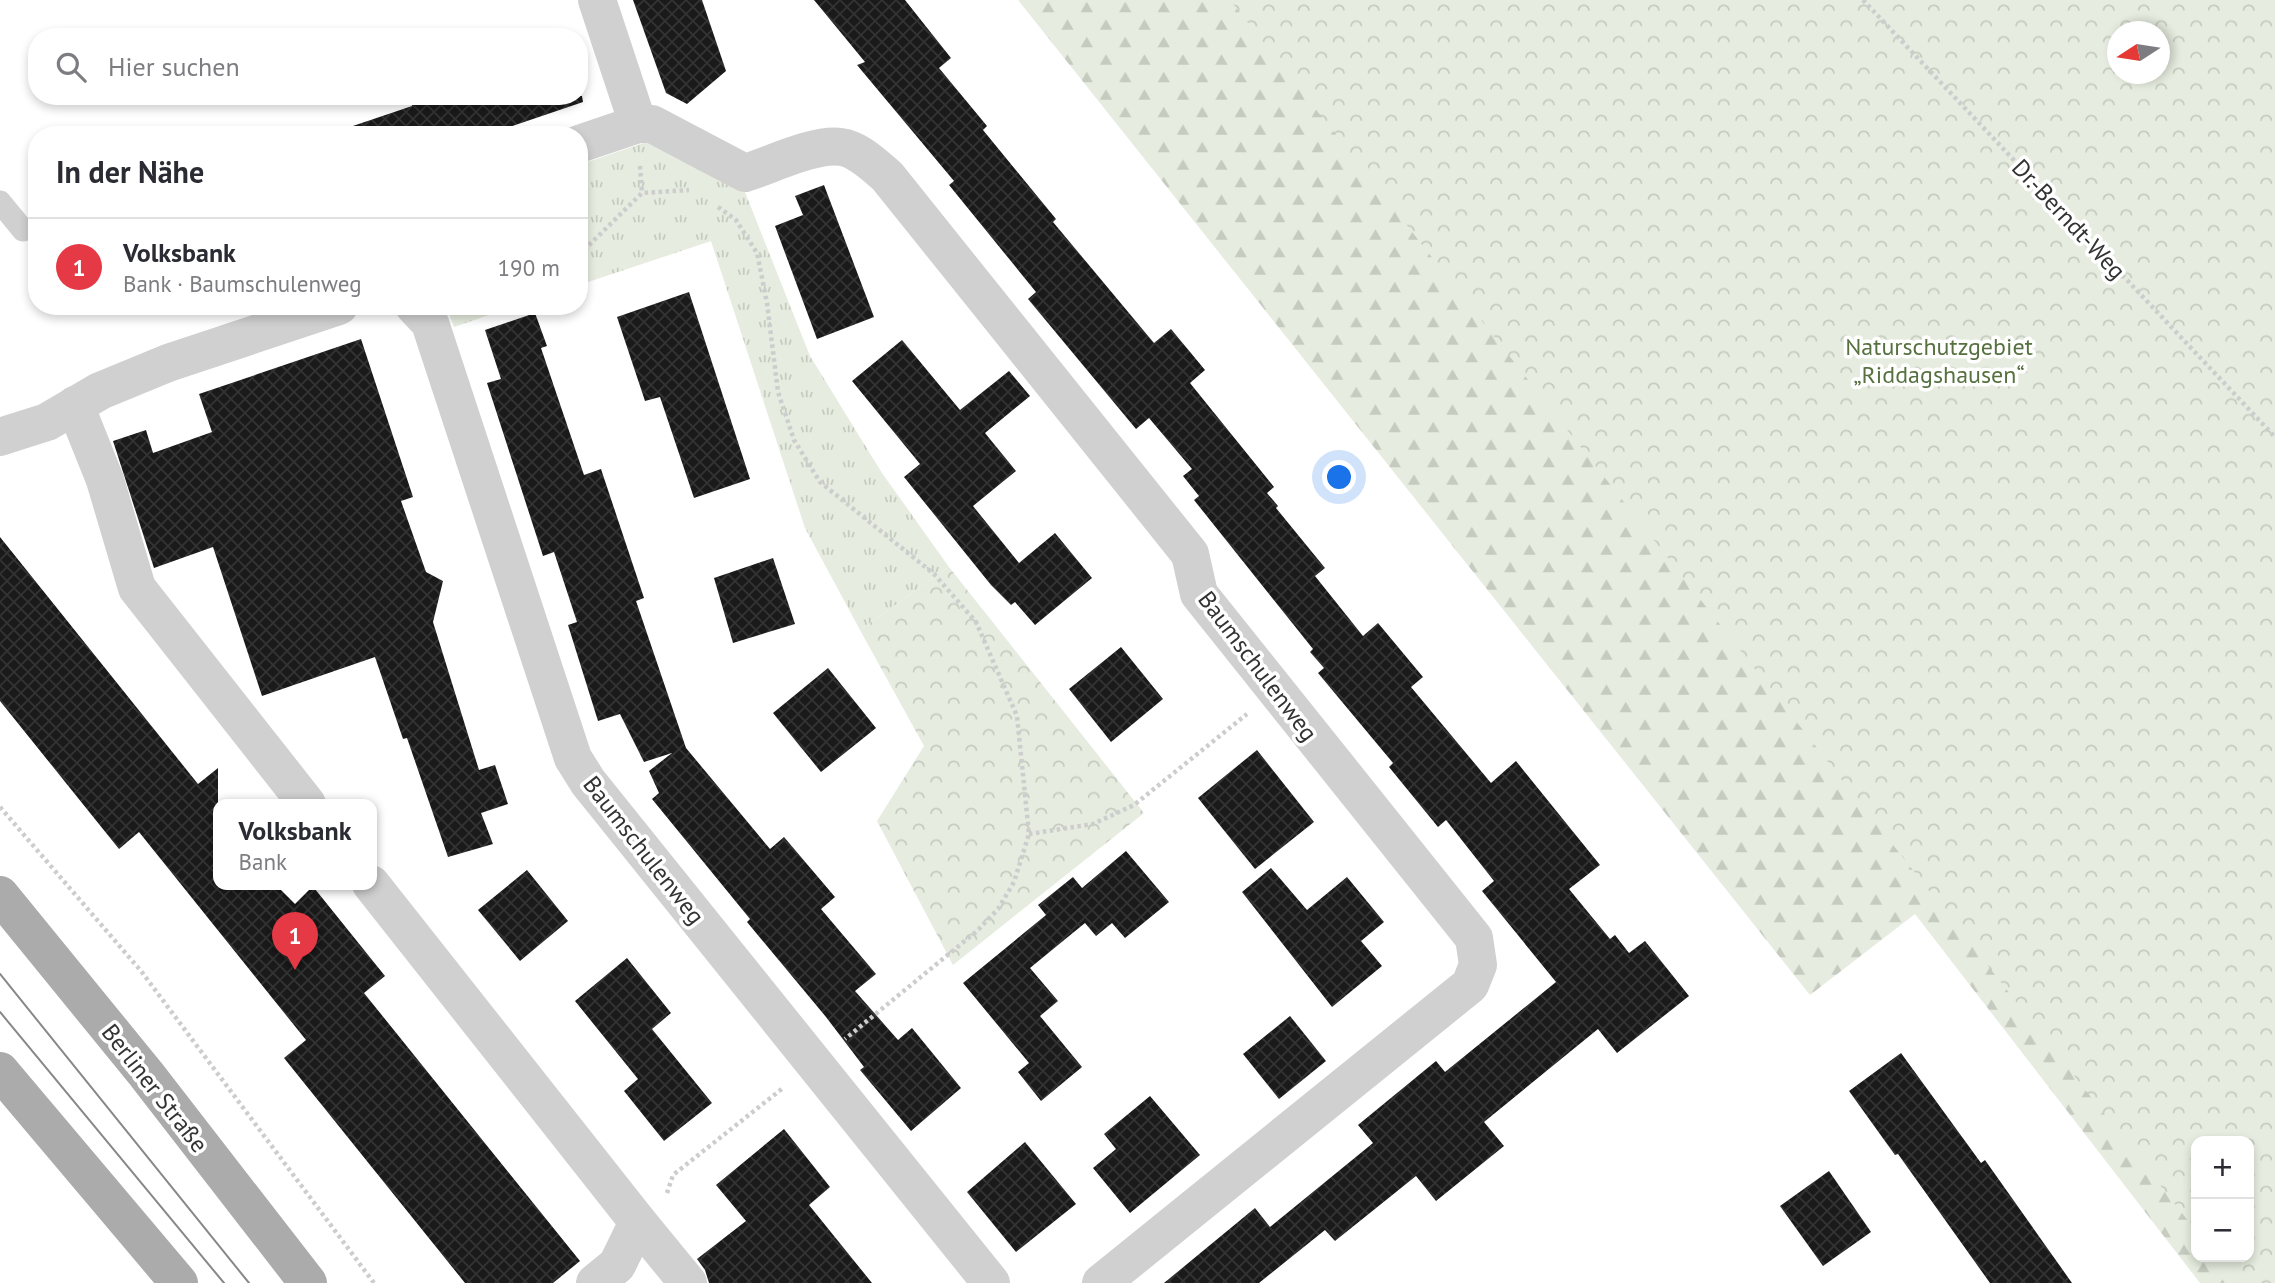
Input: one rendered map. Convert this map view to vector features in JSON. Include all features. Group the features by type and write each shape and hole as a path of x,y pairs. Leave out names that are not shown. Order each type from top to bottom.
{"main road":[{"name":"Berliner Straße","path":"0,895 146,1074 308,1283"},
{"path":"0,1071 178,1283"}],"street":[{"path":"588,141 638,124 597,0"},
{"name":"Baumschulenweg","path":"638,124 652,124 745,173 818,149 842,147 867,159 887,176 1190,554 1199,594 1474,938 1478,965 1469,985 1101,1283"},
{"path":"0,437 47,422 100,391 168,363 312,315"},
{"name":"Baumschulenweg","path":"422,315 430,323 573,758 588,782 991,1283"},
{"path":"75,405 105,480 137,588 303,799"},
{"path":"376,890 688,1283"},
{"path":"595,1283 617,1265 638,1222"}],"lane":[{"path":"0,202 23,230"}],"path":[{"name":"Dr.-Berndt-Weg","path":"1863,0 2275,437"},
{"path":"588,246 642,193 694,190 697,149"},
{"path":"638,1222 667,1195 673,1175 977,931 991,916 1014,882 1029,834 1017,716 976,622 934,574 820,482 813,472 794,440 778,392 767,303 757,253 736,220 715,205"},
{"path":"1029,834 1093,824 1134,805 1275,692"},
{"path":"0,807 141,971 374,1283"}],"green space":[{"name":"Naturschutzgebiet „Riddagshausen“","path":"1018,0 1295,0 2275,448 2275,1283 2200,1283 1915,914 1810,995"},
{"name":"Naturschutzgebiet „Riddagshausen“","path":"1230,0 2275,0 2275,1283 2237,1283 2220,1262 2254,1262 2254,1136 2191,1136 2191,1225"},
{"path":"646,142 745,192 810,356 882,473 949,567 860,630 805,528 711,241 588,282 588,162"},
{"path":"449,315 489,315 454,327"},
{"path":"949,567 1144,813 953,965 877,821 924,746 860,630"}],"building":[{"path":"633,0 702,0 726,71 687,104 666,93"},
{"path":"814,0 905,0 951,58 939,68 987,126 983,130 1056,219 1053,222 1154,343 1171,329 1205,370 1190,383 1274,487 1267,493 1278,506 1276,508 1325,568 1315,576 1363,636 1378,623 1423,677 1411,687 1491,783 1516,761 1600,865 1569,889 1610,939 1615,935 1629,953 1645,941 1689,996 1617,1053 1598,1029 1484,1122 1504,1146 1436,1201 1416,1176 1335,1241 1325,1230 1259,1283 1164,1283 1255,1208 1270,1227 1373,1143 1358,1125 1436,1061 1445,1072 1556,982 1482,891 1494,881 1446,820 1438,827 1389,767 1393,763 1318,673 1324,668 1310,652 1313,649 1194,500 1199,496 1183,476 1192,469 1149,418 1136,429 1028,299 1036,292 949,185 954,181 857,65 865,62"},
{"path":"574,105 512,126 353,126 412,106"},
{"path":"824,185 874,317 817,339 775,226 803,215 795,196"},
{"path":"689,292 750,479 694,498 660,397 645,401 617,317"},
{"path":"536,315 547,346 541,348 584,475 601,469 644,598 636,601 686,748 770,849 784,837 835,897 821,909 876,974 855,991 898,1040 912,1028 961,1088 911,1131 860,1070 864,1067 826,1017 747,922 750,919 652,799 659,793 649,771 672,753 644,762 620,714 598,721 568,625 577,622 554,552 543,556 487,383 501,379 485,330"},
{"path":"361,339 413,497 401,501 426,572 443,581 433,622 479,770 495,765 508,804 481,813 493,844 448,857 407,738 403,739 375,657 262,696 213,547 154,568 113,441 146,430 153,453 212,432 199,394"},
{"path":"902,340 960,410 1009,371 1030,396 985,433 1016,471 973,506 1019,563 1055,533 1092,578 1035,625 1015,602 1011,605 991,585 904,477 920,464 852,381"},
{"path":"0,537 198,784 218,768 218,799 213,799 213,890 316,890 385,976 364,993 580,1261 553,1283 465,1283 284,1058 306,1040 139,832 119,849 0,701"},
{"path":"773,558 795,624 733,643 714,578"},
{"path":"1121,647 1163,699 1111,742 1069,689"},
{"path":"828,668 876,728 821,772 773,713"},
{"path":"1257,750 1314,822 1255,869 1198,798"},
{"path":"1126,851 1169,902 1125,938 1112,923 1096,936 1085,923 1030,968 1058,1001 1040,1016 1082,1067 1041,1101 1018,1072 1029,1063 963,983 1046,915 1038,905 1073,877 1082,888"},
{"path":"1271,868 1307,910 1347,877 1384,922 1361,941 1382,966 1332,1007 1242,892"},
{"path":"527,870 568,921 520,961 478,910"},
{"path":"627,958 671,1013 652,1029 712,1103 664,1141 624,1091 638,1079 575,1001"},
{"path":"1290,1016 1326,1061 1279,1099 1243,1054"},
{"path":"1901,1053 1981,1163 1985,1160 2072,1283 1990,1283 1898,1154 1895,1155 1849,1091"},
{"path":"1150,1096 1200,1155 1130,1213 1093,1168 1116,1149 1104,1134"},
{"path":"784,1129 830,1187 809,1205 872,1283 709,1283 705,1270 697,1259 746,1221 716,1185"},
{"path":"1025,1142 1076,1204 1016,1252 967,1192"},
{"path":"1829,1171 1871,1232 1823,1266 1780,1206"}],"tram line":[{"path":"0,974 249,1283"},
{"path":"0,1012 224,1283"}],"place":[{"name":"Volksbank","path":"295,970"}]}
